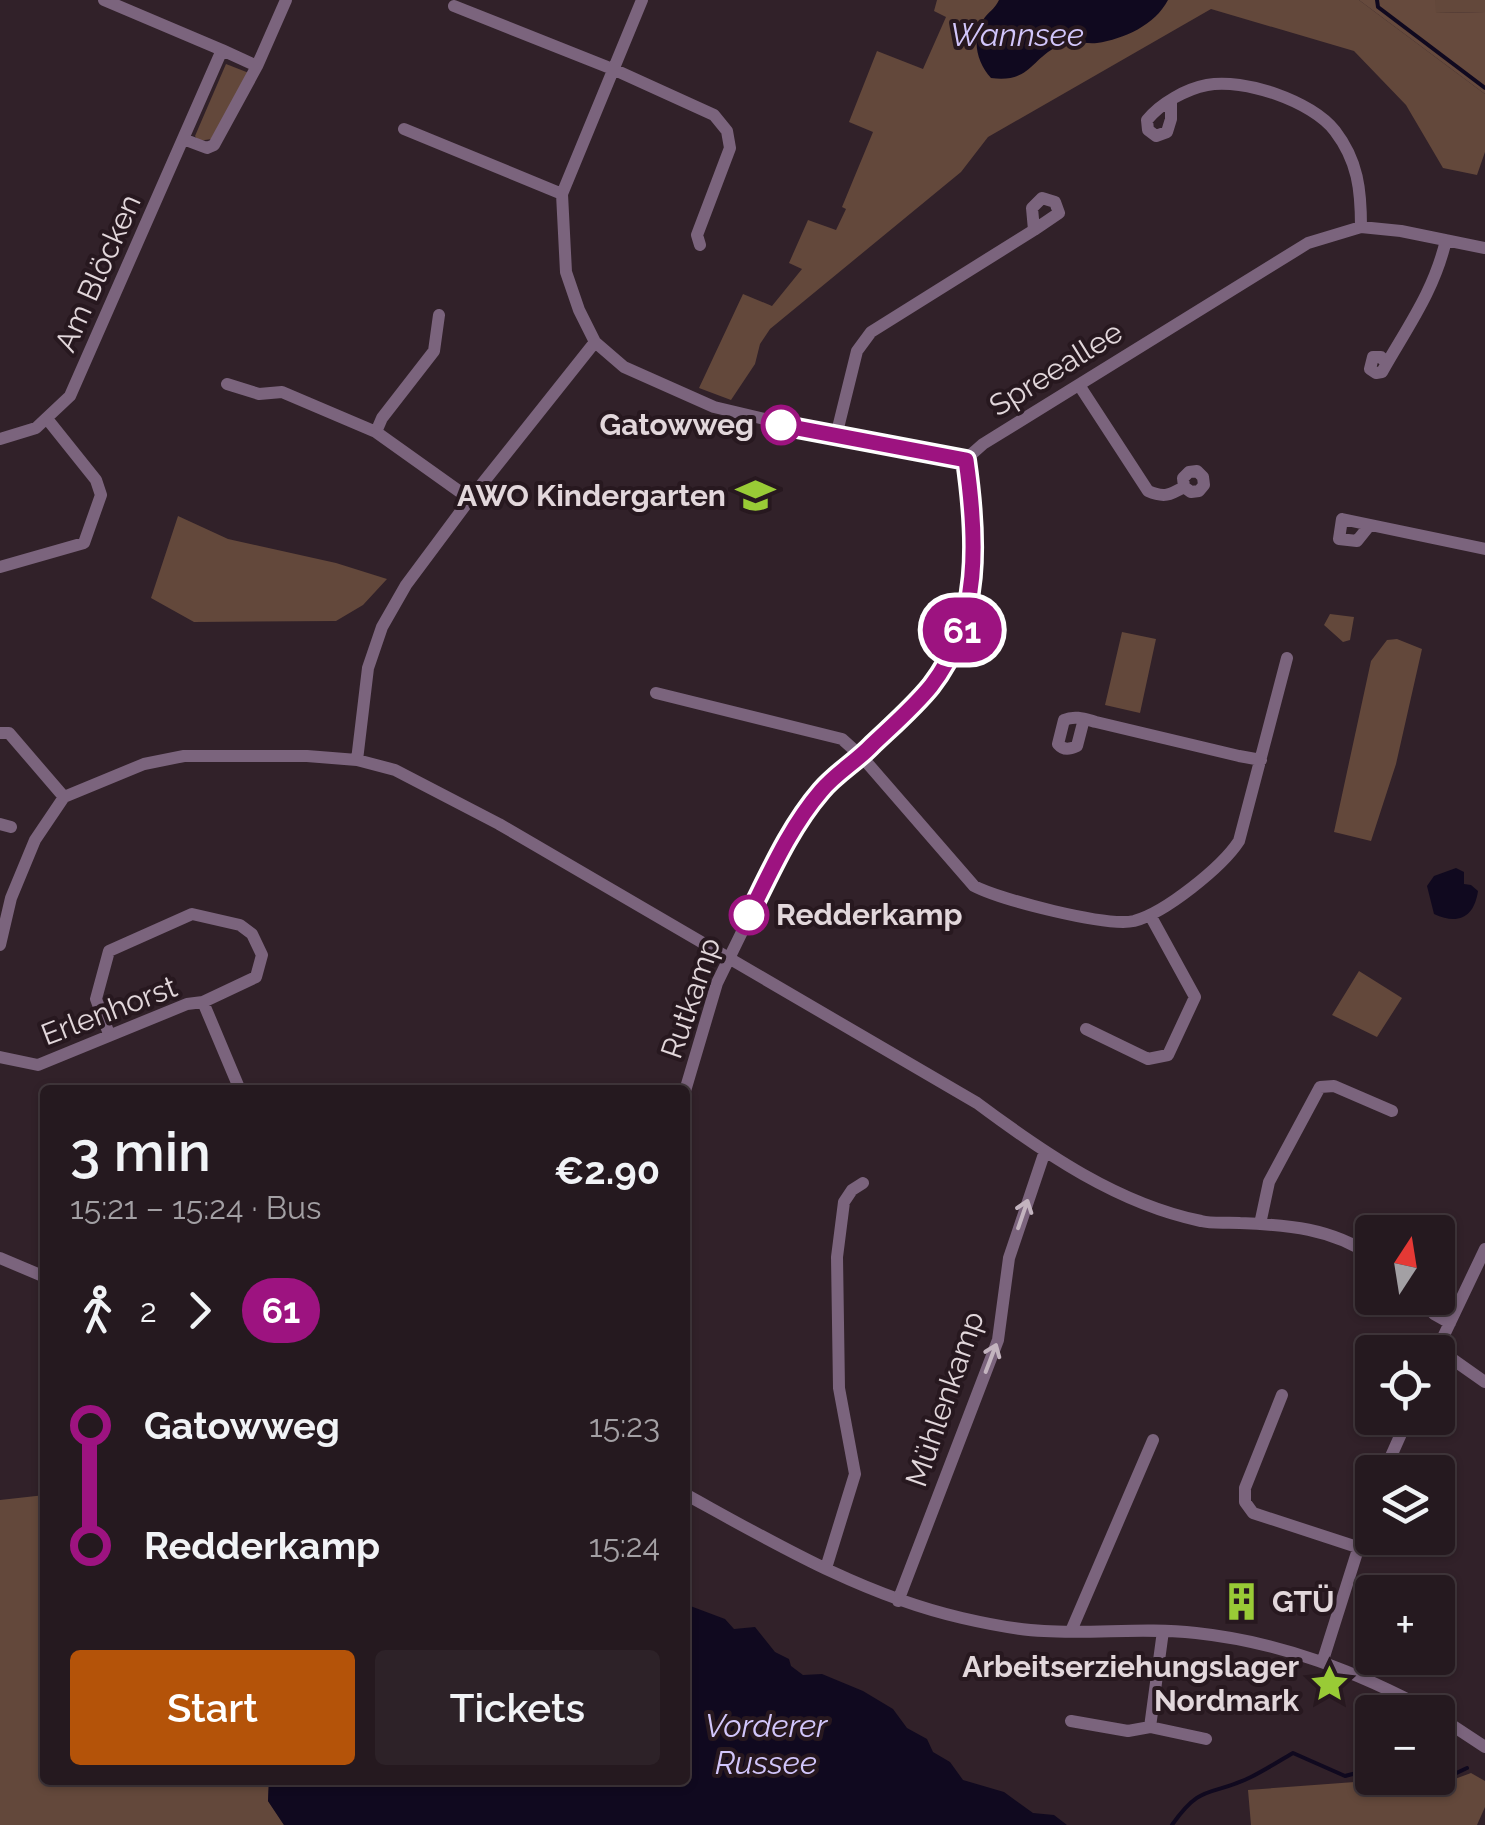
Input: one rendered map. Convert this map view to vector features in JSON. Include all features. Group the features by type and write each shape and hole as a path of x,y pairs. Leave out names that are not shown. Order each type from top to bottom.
{"street":[{"path":"104,0 256,66"},
{"path":"183,139 207,148 214,145 286,0"},
{"path":"642,0 562,194 566,272 595,342 624,368 714,407 836,436 966,460"},
{"path":"454,6 616,70 714,115 727,131 729,154 697,235 700,245"},
{"name":"Am Blöcken","path":"48,420 77,383 222,50"},
{"path":"1171,101 1210,84 1295,98 1316,111 1348,152 1359,177 1361,227"},
{"path":"404,129 562,194"},
{"name":"Spreeallee","path":"966,460 983,444 1308,243 1361,227 1485,248"},
{"path":"836,436 857,351 871,332 1034,230"},
{"path":"1385,362 1399,347 1428,294 1446,240"},
{"path":"376,432 382,418 434,352 439,315"},
{"path":"356,760 368,668 382,627 406,585 595,342"},
{"path":"227,384 259,394 282,392 376,432 470,499"},
{"path":"1079,385 1148,491 1169,496 1184,487"},
{"path":"0,439 23,434 48,420 96,480 101,495 84,544 0,567"},
{"name":"Rutkamp","path":"687,1085 717,983 786,842 821,791 930,687 963,626 975,548 966,460"},
{"path":"1369,526 1485,549"},
{"path":"656,692 829,734 862,756 958,869 984,891 1108,921 1130,922 1150,914 1199,882 1234,850 1244,830 1287,658"},
{"path":"1084,719 1262,760"},
{"path":"0,733 9,732 64,797"},
{"path":"0,945 6,896 35,840 64,797 144,764 184,756 356,760 395,770 424,784 728,958 977,1103 1044,1154 1152,1206 1204,1222 1289,1224 1320,1231 1355,1248"},
{"path":"109,1034 96,999 109,951 192,914 240,925 252,934 262,950 256,978 203,1002"},
{"path":"1086,1029 1148,1059 1168,1055 1195,997 1150,914"},
{"name":"Erlenhorst","path":"0,1057 38,1065 187,1004 203,1002 238,1085"},
{"path":"1260,1224 1269,1182 1320,1088 1334,1086 1392,1111"},
{"name":"Mühlenkamp","path":"898,1600 998,1340 1010,1258 1044,1154"},
{"path":"826,1568 855,1474 839,1388 837,1257 844,1202 863,1182"},
{"path":"1444,1335 1485,1249"},
{"path":"0,1258 40,1276"},
{"path":"1436,1315 1450,1323"},
{"path":"1455,1362 1485,1382"},
{"path":"1282,1394 1245,1488 1245,1502 1253,1513 1355,1545"},
{"path":"1071,1631 1152,1440"},
{"path":"690,1497 826,1568 898,1600 962,1618 1015,1627 1163,1631 1249,1641 1323,1660 1396,1695"},
{"path":"1323,1660 1355,1553"},
{"path":"1150,1727 1163,1631"},
{"path":"1071,1720 1128,1731 1150,1727 1206,1739"},
{"path":"1455,1727 1484,1745"}],"shaded area":[{"path":"937,0 1359,0 1485,94 1485,152 1477,175 1443,168 1406,105 1354,51 1211,9 988,137 961,172 770,329 760,344 755,364 731,400 699,388 743,294 772,306 802,269 789,263 808,220 836,230 873,132 849,122 877,51 923,69 946,17 934,11"},
{"path":"1359,0 1435,0 1436,13 1485,12 1485,94"},
{"path":"1435,0 1485,0 1485,12 1435,13"},
{"path":"226,64 249,73 212,139 198,141 195,136"},
{"path":"178,516 228,539 336,563 387,579 363,605 336,621 194,622 151,598"},
{"path":"1330,614 1354,617 1350,640 1343,642 1324,625"},
{"path":"1122,632 1156,639 1140,713 1105,705"},
{"path":"1397,639 1422,649 1396,764 1371,841 1334,832 1371,661 1387,640"},
{"path":"1359,971 1402,998 1377,1037 1332,1015"},
{"path":"40,1496 40,1785 269,1785 268,1801 284,1825 0,1825 0,1500"},
{"path":"1471,1773 1485,1781 1485,1807 1477,1825 1251,1825 1248,1790 1355,1782 1355,1795 1455,1795 1455,1779"}],"water":[{"name":"Wannsee","path":"999,0 1168,0 1147,24 1128,34 1097,43 1063,44 1022,74 1004,79 991,78 986,72 977,43 979,27"},
{"path":"1456,868 1464,872 1464,884 1478,891 1469,913 1450,919 1434,914 1427,886 1434,876"},
{"name":"Vorderer Russee","path":"690,1606 725,1619 734,1629 755,1627 775,1652 789,1659 791,1666 803,1675 822,1674 893,1709 907,1728 927,1739 933,1752 950,1762 963,1780 1004,1792 1033,1813 1054,1815 1067,1825 284,1825 268,1801 269,1785 690,1785"}],"waterway":[{"path":"1377,0 1378,7 1485,88"},
{"path":"1172,1825 1200,1796 1251,1777 1293,1753 1345,1776 1355,1773"},
{"path":"1455,1774 1467,1768"}],"bus line":[{"name":"61","path":"749,915 786,842 821,791 862,756 930,687 944,667 963,626 975,548 966,460 781,425"}],"place":[{"name":"Gatowweg","path":"781,425"},
{"name":"AWO Kindergarten","path":"756,496"},
{"name":"Redderkamp","path":"749,915"},
{"name":"GTÜ","path":"1242,1602"},
{"name":"Arbeitserziehungslager Nordmark","path":"1329,1684"}]}
